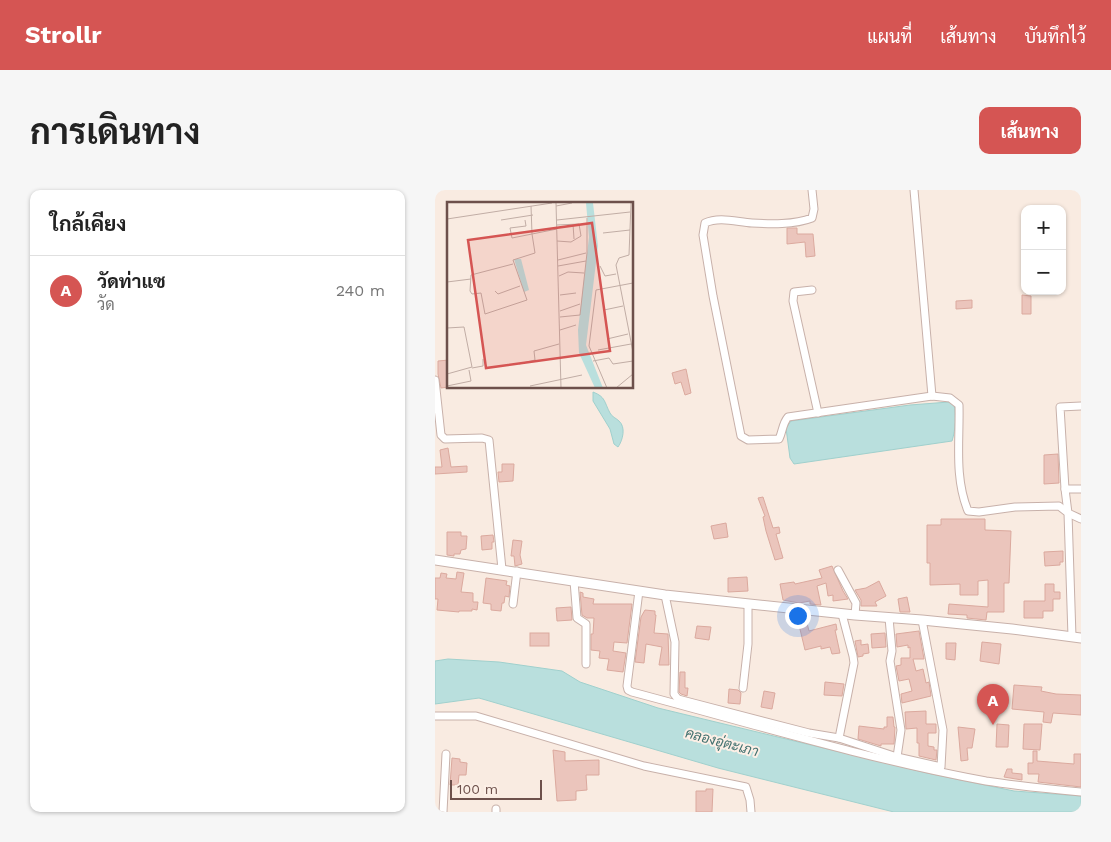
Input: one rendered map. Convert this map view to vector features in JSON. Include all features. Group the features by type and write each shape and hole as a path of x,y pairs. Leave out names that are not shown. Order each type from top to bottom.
{"street":[{"path":"812,190 814,209 812,218 803,222 753,223 711,220 705,223 703,235 713,296 741,436 748,440 779,439 782,434 783,423 788,417 932,396 950,398 959,405 960,429 958,447 962,496 968,511 979,512 1015,507 1059,506 1081,518"},
{"path":"914,190 932,396"},
{"path":"813,290 794,292 793,301 818,413"},
{"path":"435,380 441,435 445,439 482,438 489,440 502,569"},
{"path":"435,560 665,595 1076,637 1060,407 1081,406"},
{"path":"1065,489 1081,489"},
{"path":"838,570 855,603 855,615"},
{"path":"513,604 517,571"},
{"path":"574,581 577,618 587,624 586,664"},
{"path":"639,591 627,686 631,692 855,752 935,771 1029,787 1081,792"},
{"path":"665,595 675,642 674,694 678,699 809,733 839,738 897,757 941,767 943,730 922,620"},
{"path":"743,688 748,644 748,604"},
{"path":"839,738 854,663 842,614"},
{"path":"889,618 892,651 890,661 901,730 897,757"},
{"path":"435,716 476,716 644,766 746,787 751,812"},
{"path":"443,812 447,754"}],"water":[{"path":"593,392 603,398 611,414 623,427 623,434 618,447 614,444 610,429 593,401"},
{"path":"949,402 954,404 955,413 952,441 794,464 790,458 786,428 791,421 910,405"},
{"name":"คลองอุ่ตะเภา","path":"448,659 499,662 562,671 580,682 658,708 927,773 1014,791 1081,796 1081,812 894,812 718,768 479,698 435,704 435,661"}],"building":[{"path":"787,228 797,228 797,234 813,234 815,256 806,257 805,242 787,244"},
{"path":"1022,295 1031,296 1031,314 1022,314"},
{"path":"972,300 972,308 956,309 956,301"},
{"path":"447,360 447,387 441,388 438,361"},
{"path":"686,369 691,393 685,395 681,382 675,384 672,373"},
{"path":"448,448 451,467 467,466 467,472 435,474 435,467 442,467 440,450"},
{"path":"1058,454 1059,483 1044,484 1044,455"},
{"path":"502,464 514,464 513,481 499,482 498,472 502,472"},
{"path":"763,497 773,528 779,527 780,533 776,534 783,558 775,560 766,531 763,517 765,516 758,498"},
{"path":"941,519 985,519 985,530 1011,531 1009,583 1004,583 1004,612 987,612 986,620 967,618 967,615 948,614 949,604 988,607 988,580 978,581 978,595 960,595 960,584 930,585 930,563 927,563 927,525 941,525"},
{"path":"726,523 728,537 714,539 711,526"},
{"path":"447,532 461,532 461,536 467,536 466,549 461,550 460,554 454,554 454,556 447,555"},
{"path":"493,535 492,549 482,550 481,536"},
{"path":"513,540 522,541 520,555 522,564 515,566 514,556 511,556"},
{"path":"1063,551 1063,562 1060,562 1060,565 1045,566 1044,552"},
{"path":"832,566 848,599 833,601 833,595 828,596 826,583 817,586 821,605 810,604 810,601 799,603 783,600 780,584 794,582 795,584 822,578 819,570"},
{"path":"457,572 464,573 461,592 473,593 473,602 478,602 477,610 472,609 472,611 459,612 437,610 438,599 435,599 435,578 440,578 441,573 447,574 446,578 456,579"},
{"path":"747,577 748,591 728,592 728,578"},
{"path":"486,578 507,581 506,585 510,586 509,597 505,596 501,611 491,610 491,604 483,603"},
{"path":"879,581 886,596 875,602 877,606 861,606 861,600 855,590 866,588"},
{"path":"1045,584 1054,584 1054,592 1060,592 1060,599 1053,599 1053,611 1043,611 1043,618 1024,618 1024,601 1045,601"},
{"path":"580,592 583,593 583,597 594,599 593,604 632,604 627,643 614,642 613,651 626,653 623,672 607,670 609,659 599,658 600,651 591,650 594,618 587,618 582,615"},
{"path":"907,597 910,612 900,612 898,599"},
{"path":"571,607 572,620 557,621 556,608"},
{"path":"645,610 655,611 654,633 668,634 669,665 659,665 662,647 646,644 644,663 635,662 641,617"},
{"path":"807,623 809,631 836,624 837,630 835,630 840,653 832,654 830,647 821,649 821,646 805,650 799,625"},
{"path":"697,626 711,627 709,640 695,638"},
{"path":"919,631 924,659 913,659 916,671 923,669 926,683 929,682 931,696 902,703 901,694 912,691 909,679 899,681 896,666 901,665 901,658 910,658 910,647 908,648 908,645 897,647 896,634"},
{"path":"530,633 549,633 549,646 530,646"},
{"path":"885,633 886,647 872,648 871,634"},
{"path":"861,640 861,645 868,644 869,653 858,657 855,641"},
{"path":"982,642 1001,644 999,664 980,661"},
{"path":"946,643 956,643 955,660 946,659"},
{"path":"680,672 685,672 685,688 688,688 687,696 679,692"},
{"path":"825,682 844,684 842,696 824,695"},
{"path":"1014,685 1042,687 1041,691 1056,694 1081,695 1081,715 1053,713 1051,723 1043,722 1044,712 1012,709"},
{"path":"729,689 738,690 741,693 740,704 728,703"},
{"path":"764,691 775,693 772,709 761,707"},
{"path":"926,711 926,724 936,724 936,733 928,733 928,746 934,747 934,750 937,750 936,760 919,756 917,728 906,729 905,712"},
{"path":"887,717 893,717 895,727 894,744 881,744 881,746 858,739 859,726 884,729 884,727 887,727"},
{"path":"997,724 1009,725 1008,747 996,747"},
{"path":"1024,724 1042,724 1040,750 1023,749"},
{"path":"958,727 975,729 972,748 967,748 968,760 961,761"},
{"path":"553,750 565,752 565,761 599,760 599,775 586,775 587,790 576,791 576,800 557,801"},
{"path":"1033,751 1037,751 1037,761 1074,764 1074,754 1081,754 1081,787 1038,782 1039,774 1028,774 1028,763 1033,763"},
{"path":"452,758 460,759 460,762 467,763 466,775 459,775 458,785 450,785"},
{"path":"1007,769 1012,769 1012,773 1022,774 1022,780 1004,777"},
{"path":"706,789 713,789 712,812 696,812 696,791 706,791"}],"place":[{"name":"วัดท่าแซ","path":"993,725"}]}
